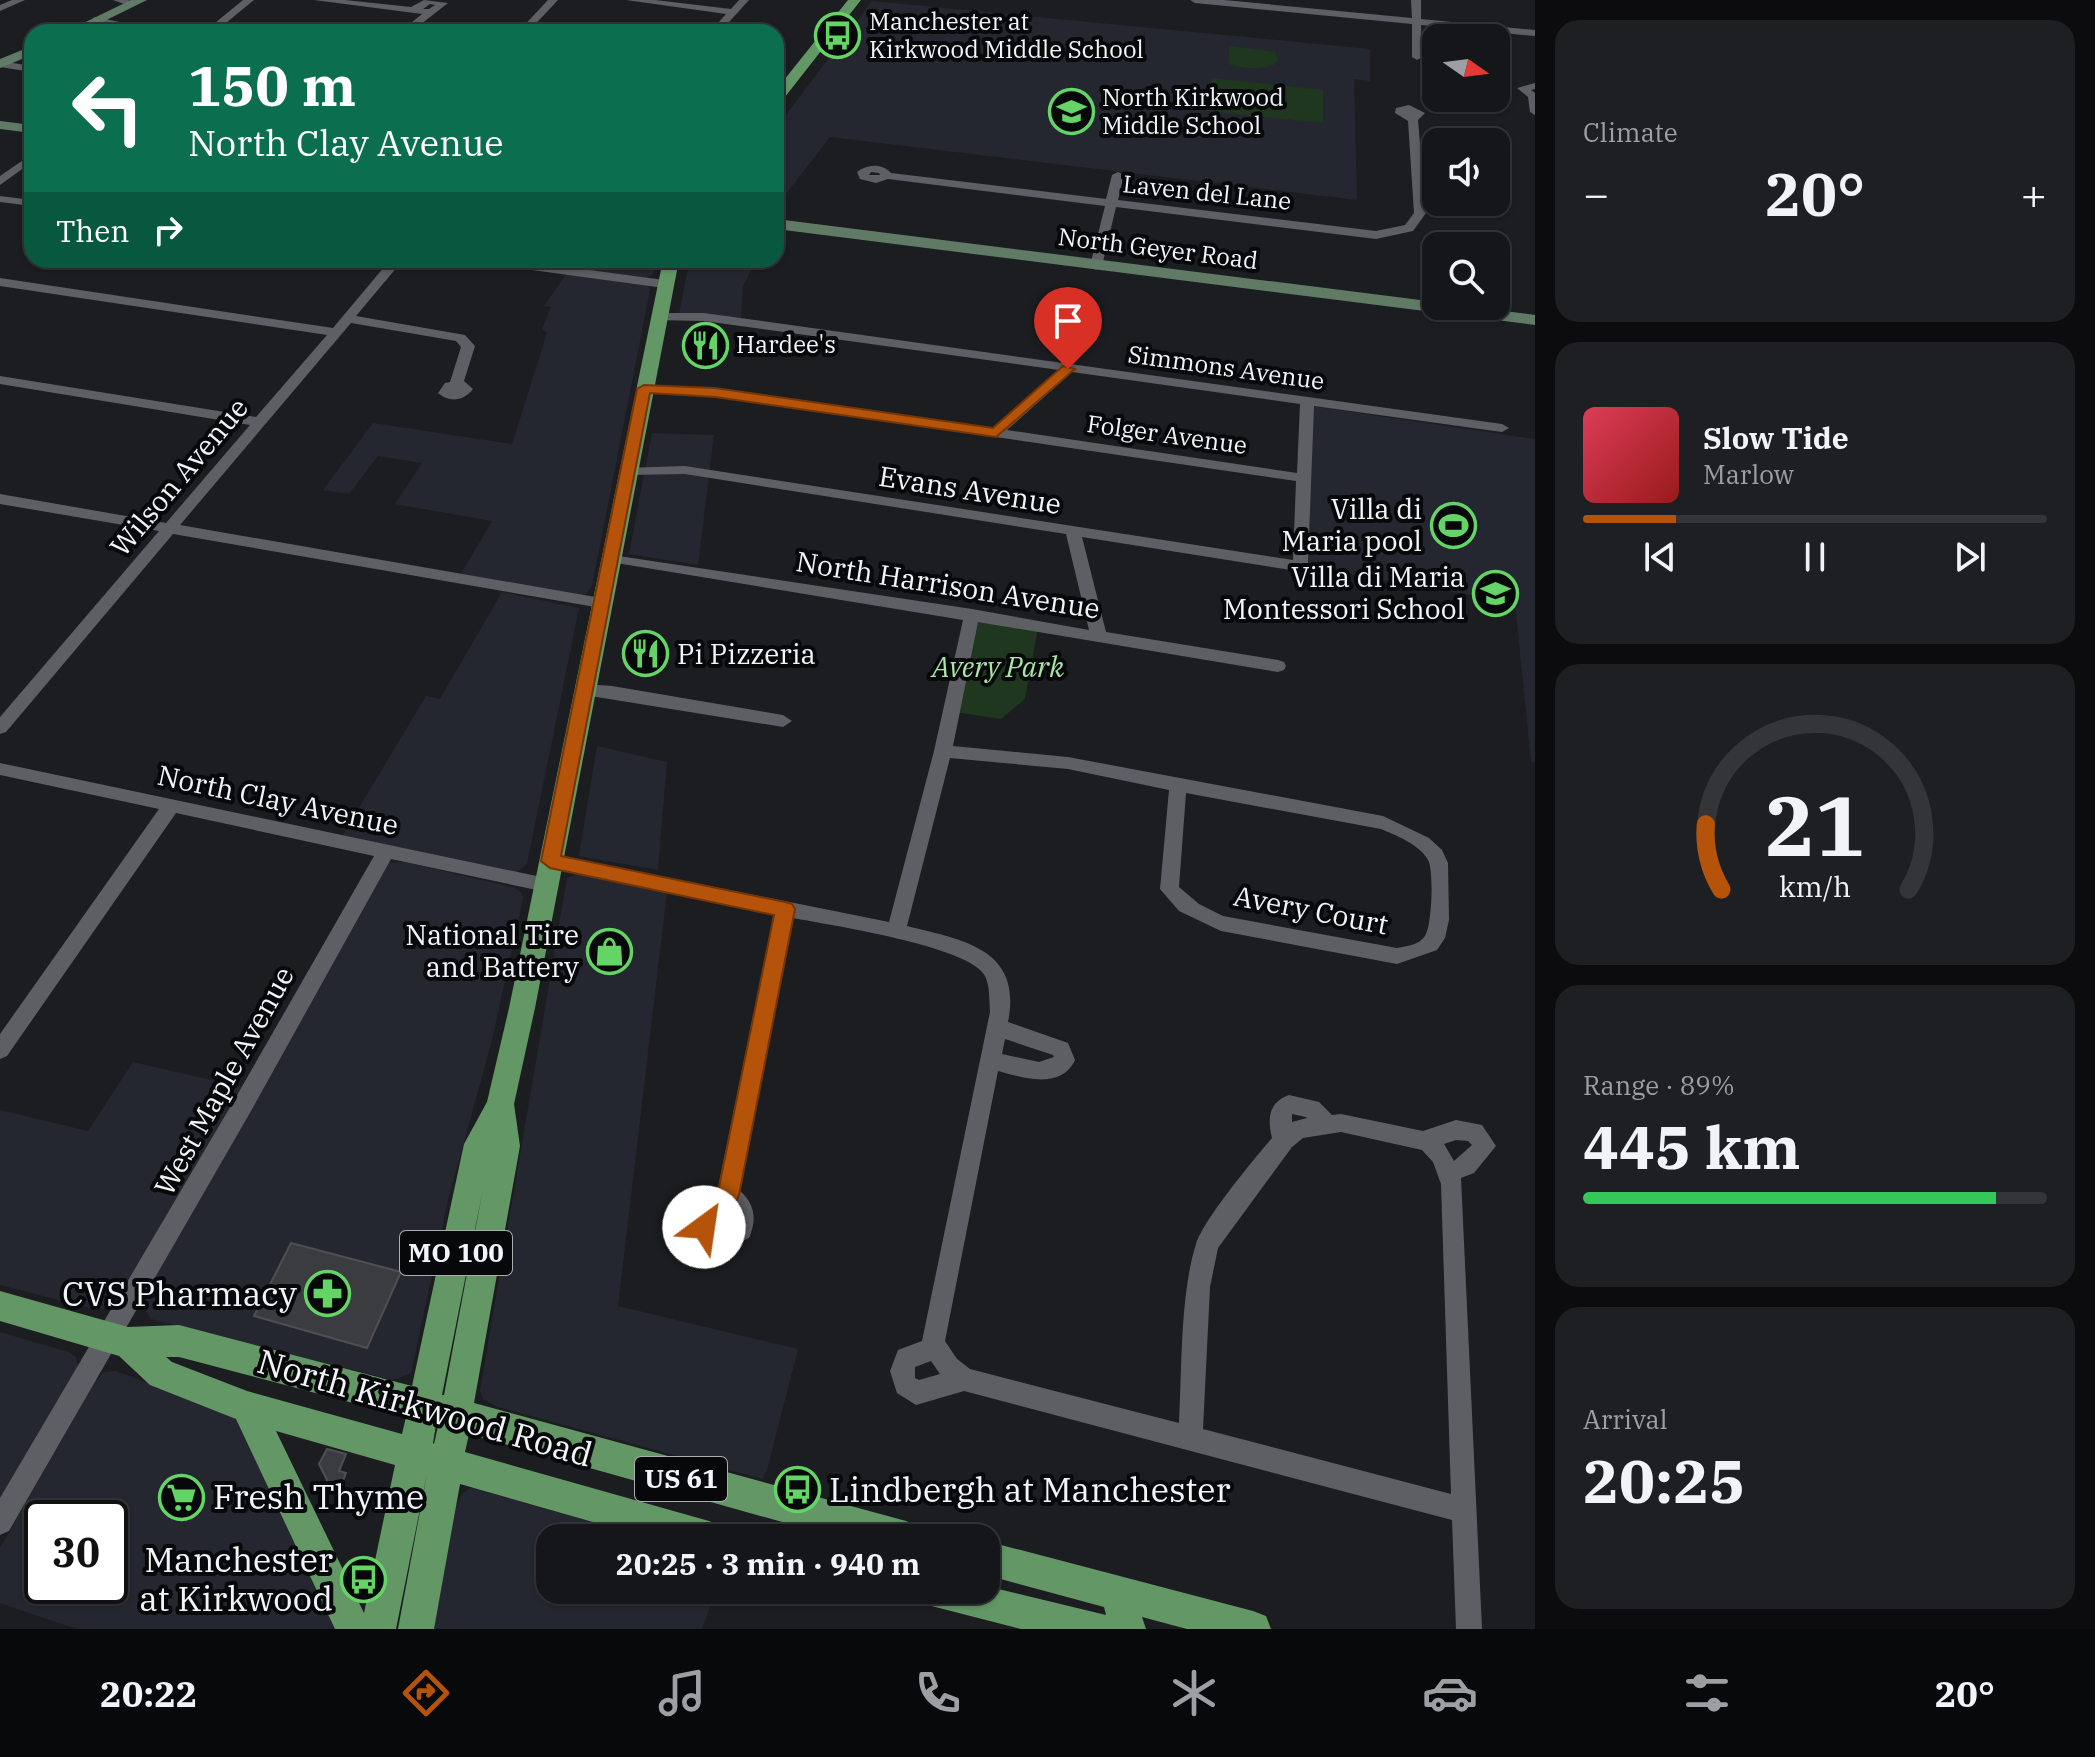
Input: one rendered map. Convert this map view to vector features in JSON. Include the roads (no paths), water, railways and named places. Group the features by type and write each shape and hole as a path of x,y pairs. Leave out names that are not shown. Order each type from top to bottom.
{"main road":[{"path":"784,89 855,0"},
{"name":"MO 100","path":"378,1629 478,1144 500,1104 669,268"},
{"name":"MO 100","path":"416,1629 506,1146 500,1104"},
{"name":"North Kirkwood Road","path":"0,1306 118,1340 179,1341 854,1524"},
{"name":"North Kirkwood Road","path":"118,1340 161,1374 247,1407 659,1524"},
{"path":"247,1407 353,1629"},
{"path":"1000,1562 1253,1629"},
{"path":"987,1604 1084,1627 1117,1592"},
{"path":"1117,1592 1128,1629"}],"street":[{"path":"219,24 249,0"},
{"path":"319,0 428,12"},
{"path":"530,24 553,0"},
{"path":"631,0 733,12"},
{"path":"722,24 744,0"},
{"path":"1195,0 1535,33"},
{"path":"1325,12 1326,0"},
{"path":"1416,0 1417,57"},
{"path":"0,8 13,1"},
{"path":"88,24 130,1"},
{"path":"413,11 429,1 443,3 414,24"},
{"path":"96,20 115,24"},
{"path":"0,64 24,54"},
{"path":"0,64 24,68"},
{"path":"1534,92 1535,112"},
{"name":"Laven del Lane","path":"887,176 1259,219 1366,235 1396,232 1409,228 1420,213 1413,119"},
{"path":"0,125 24,128"},
{"path":"0,182 24,163"},
{"path":"1096,266 1118,175"},
{"path":"0,199 24,202"},
{"name":"North Geyer Road","path":"784,225 1535,320"},
{"name":"Wilson Avenue","path":"0,728 390,268"},
{"path":"547,268 664,284"},
{"path":"0,282 335,332"},
{"name":"Simmons Avenue","path":"659,317 704,317 1502,428"},
{"path":"347,318 460,338 468,346 456,384"},
{"path":"996,433 1068,369"},
{"path":"0,380 260,422"},
{"name":"Folger Avenue","path":"644,389 715,392 1303,478"},
{"path":"1303,478 1307,400"},
{"name":"Evans Avenue","path":"628,471 685,470 1302,567 1303,478"},
{"path":"0,499 601,603"},
{"path":"1073,532 1099,636"},
{"name":"North Harrison Avenue","path":"610,557 1278,666"},
{"path":"896,931 943,751 972,614"},
{"path":"584,690 783,721"},
{"name":"Avery Court","path":"943,751 1068,763 1383,823 1407,832 1428,847 1439,863 1440,930 1432,944 1419,952 1397,956 1221,923 1197,914 1169,889 1178,785"},
{"name":"North Clay Avenue","path":"0,769 386,851 785,909 896,931 979,956 993,970 999,990 996,1027"},
{"path":"0,1050 171,806"},
{"name":"West Maple Avenue","path":"0,1522 118,1340 199,1184 386,851"},
{"path":"728,1195 785,909"},
{"path":"990,1060 1044,1073 1057,1069 1065,1060 1061,1049 1045,1041 996,1027 933,1343 949,1367 964,1379 1463,1510"},
{"path":"1190,1439 1199,1287 1207,1244 1284,1140 1298,1129 1341,1123 1427,1141 1456,1130 1477,1134 1485,1146 1478,1156 1466,1166 1448,1173"},
{"path":"1427,1141 1441,1156 1452,1184 1469,1629"},
{"path":"936,1348 906,1358 902,1371 905,1385 916,1393 964,1379"}],"water":[{"name":"Villa di Maria pool","path":"1434,513 1471,518 1472,538 1435,532"}],"place":[{"name":"Manchester at Kirkwood Middle School","path":"838,36"},
{"name":"North Kirkwood Middle School","path":"1071,112"},
{"name":"Hardee's","path":"705,345"},
{"name":"Villa di Maria pool","path":"1453,525"},
{"name":"Villa di Maria Montessori School","path":"1496,593"},
{"name":"Pi Pizzeria","path":"646,654"},
{"name":"National Tire and Battery","path":"610,951"},
{"name":"CVS Pharmacy","path":"328,1294"},
{"name":"Lindbergh at Manchester","path":"798,1490"},
{"name":"Fresh Thyme","path":"182,1497"},
{"name":"Manchester at Kirkwood","path":"364,1580"}],"park label":[{"name":"Avery Park","path":"998,667"}]}
